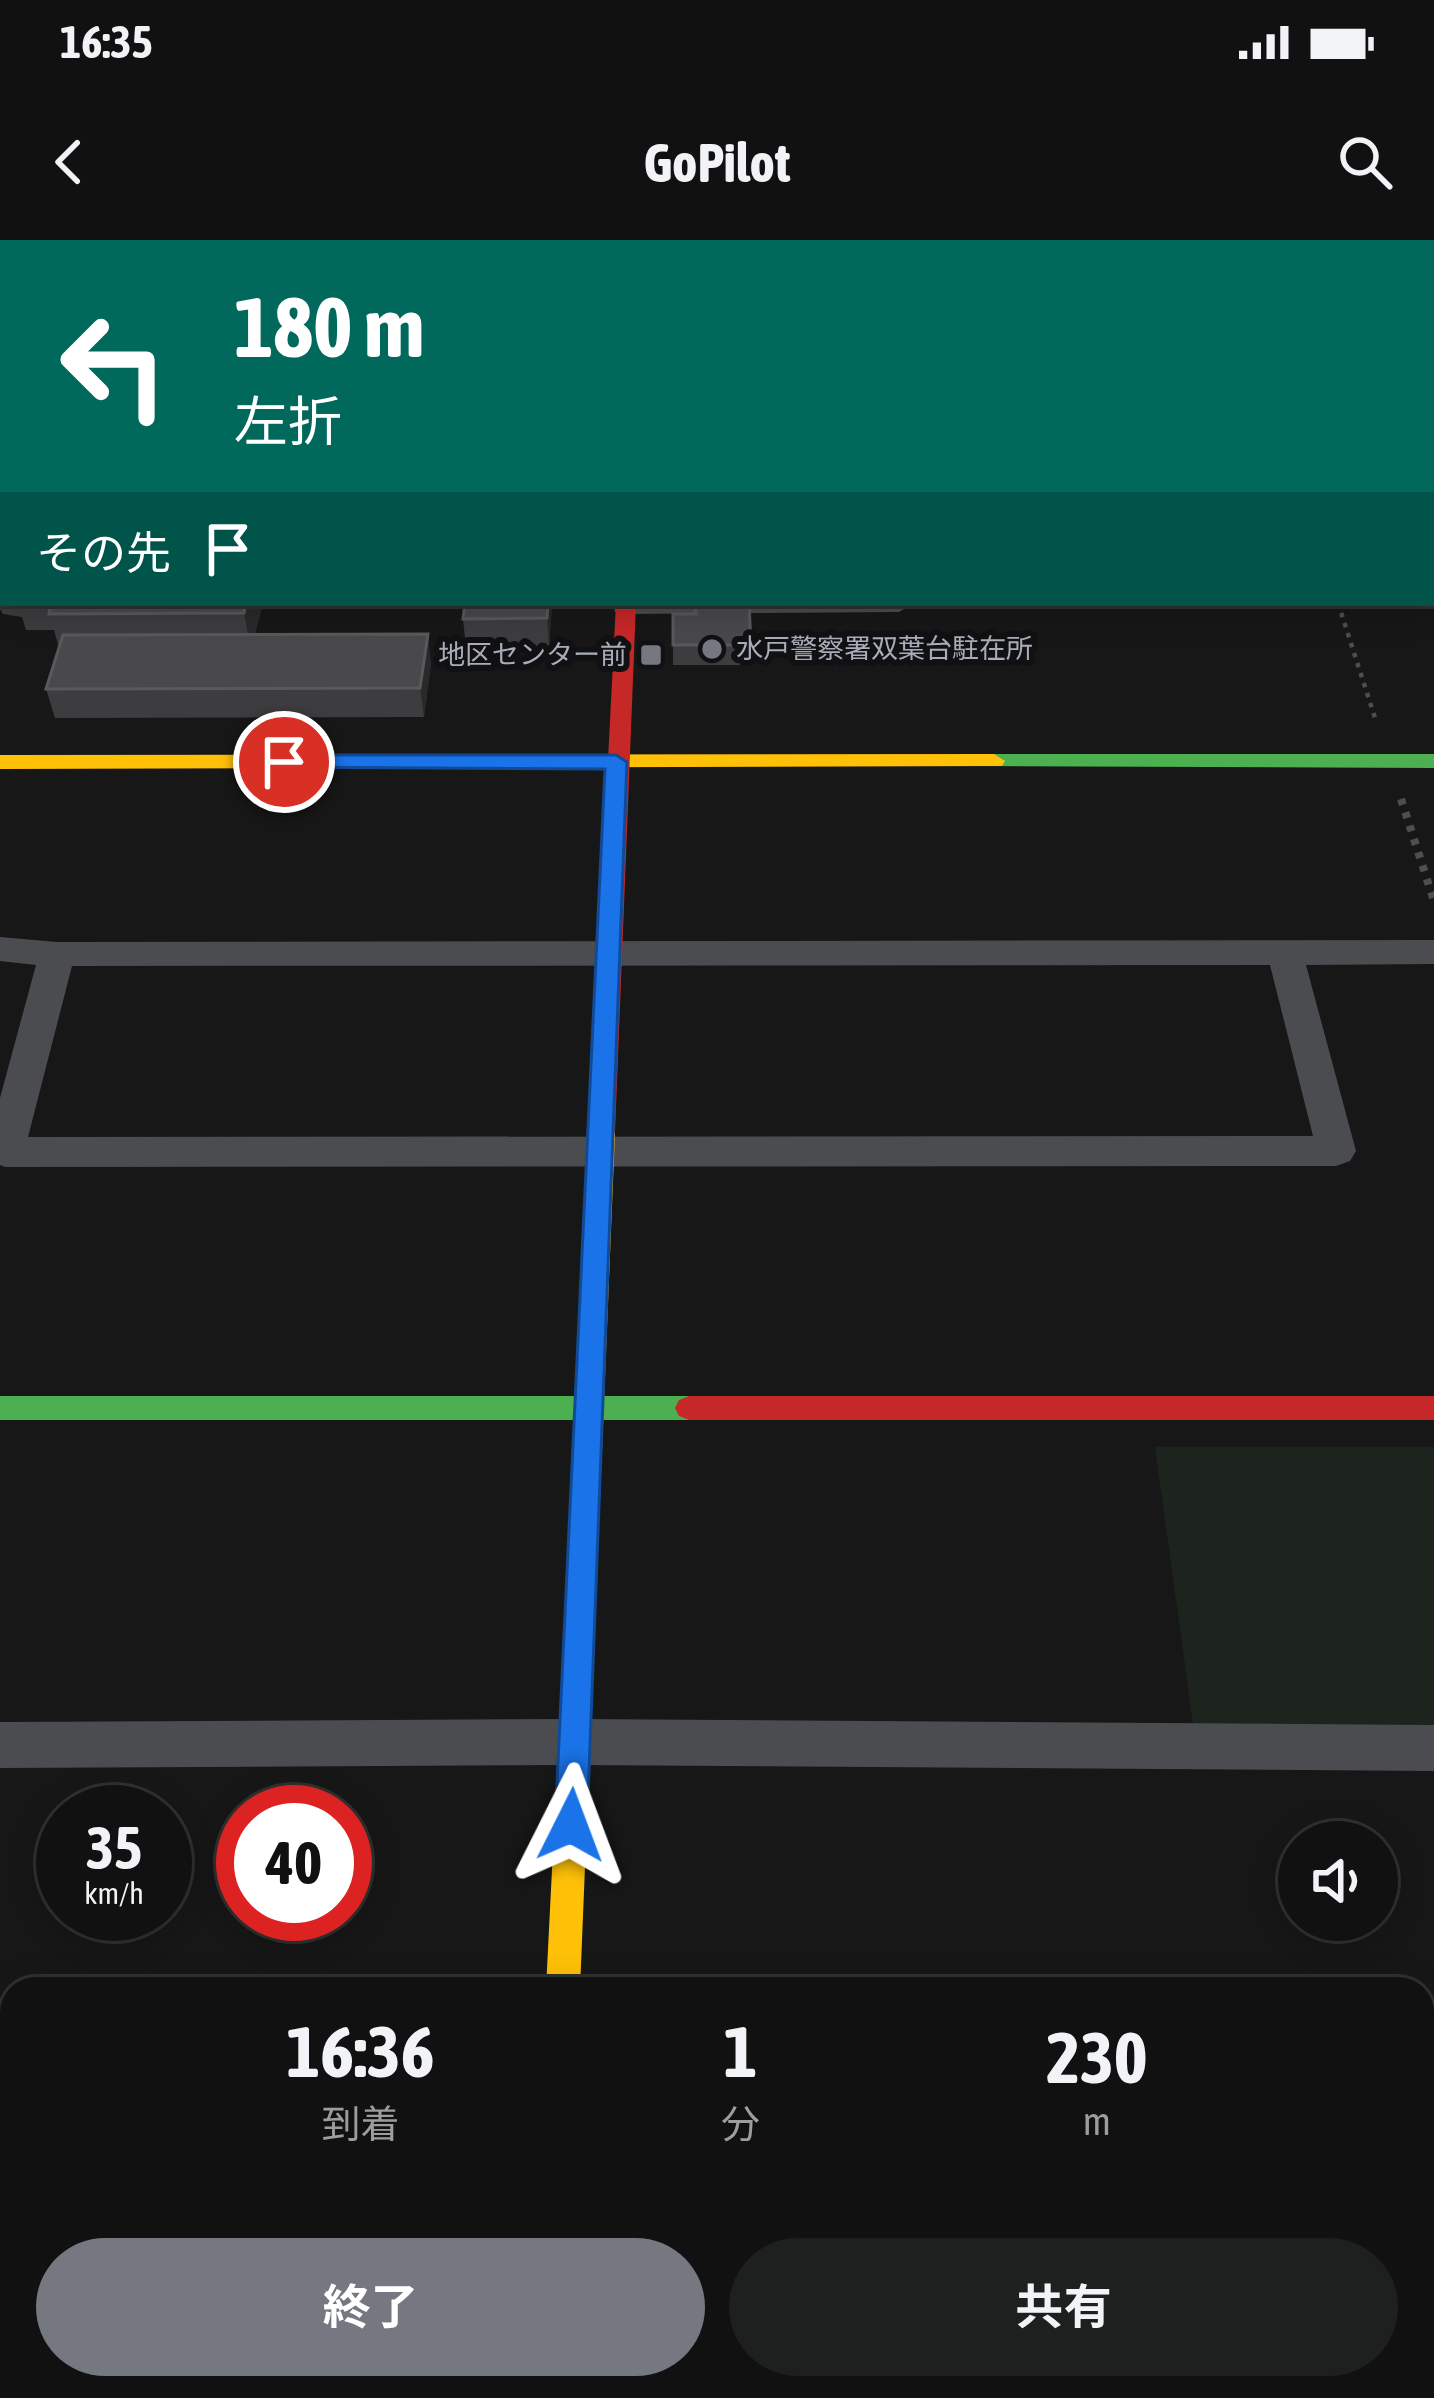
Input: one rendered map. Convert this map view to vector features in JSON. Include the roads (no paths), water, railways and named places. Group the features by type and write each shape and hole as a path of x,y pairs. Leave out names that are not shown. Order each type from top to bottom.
{"street":[{"path":"564,1977 626,606"},
{"path":"0,762 1434,761"},
{"path":"0,950 57,954 1434,952"},
{"path":"57,954 5,1152 1336,1151 1285,952"},
{"path":"0,1408 1434,1408"},
{"path":"0,1745 575,1742 1434,1748"}],"place":[{"name":"水戸警察署双葉台駐在所","path":"712,649"},
{"name":"地区センター前","path":"651,655"}]}
